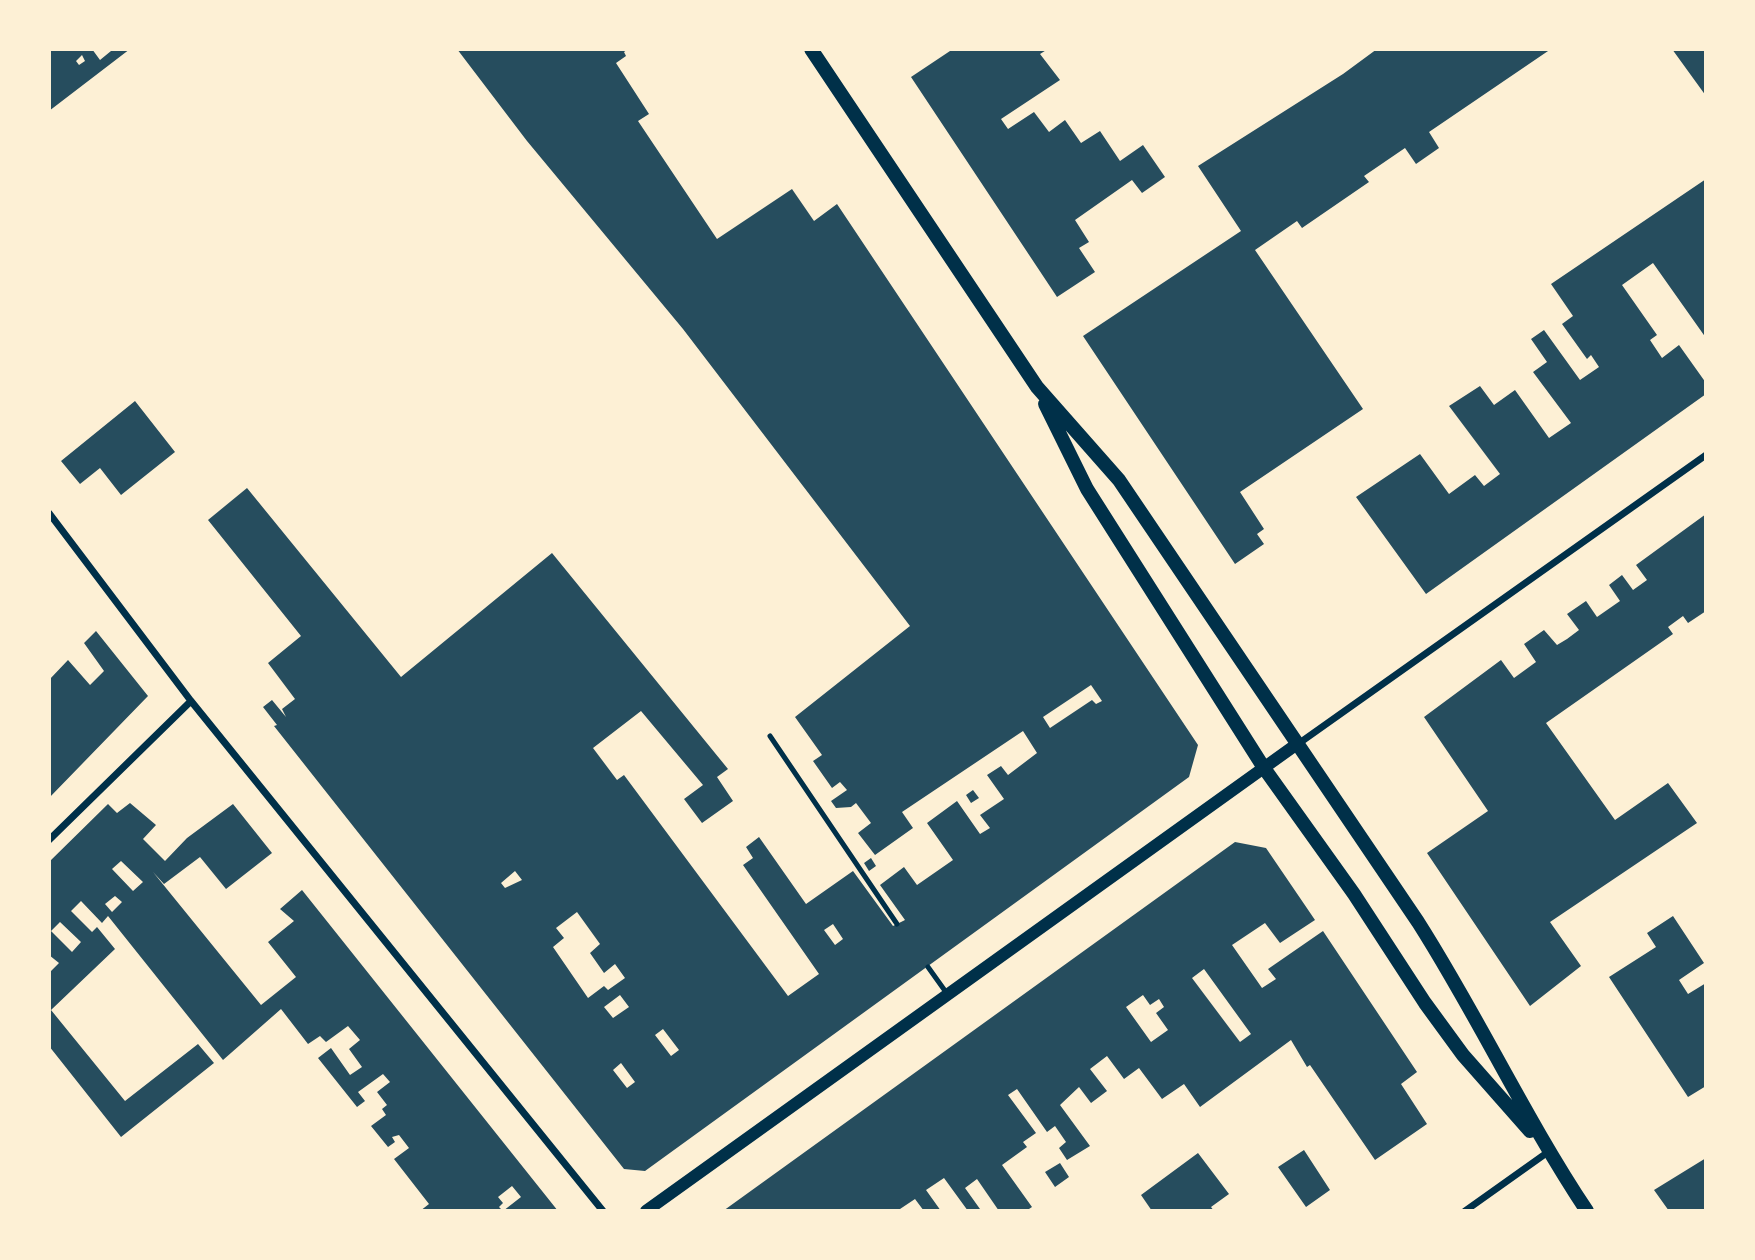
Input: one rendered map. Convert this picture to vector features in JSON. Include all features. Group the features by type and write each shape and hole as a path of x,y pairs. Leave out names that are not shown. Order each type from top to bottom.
{"main road":[{"path":"811,49 1037,387 1119,480 1297,744 1463,993 1548,1152 1587,1211"},
{"path":"1037,387 1087,489 1264,768 1354,894 1425,1003 1463,1055 1548,1152"}],"street":[{"path":"646,1211 1297,744 1706,455"},
{"path":"49,513 191,701 603,1211"},
{"path":"49,840 191,701"},
{"path":"1465,1211 1548,1152"}],"lane":[{"path":"769,736 897,924"},
{"path":"928,967 948,995"}],"building":[{"path":"49,49 92,49 100,60 111,51 109,49 130,49 49,111","holes":["82,55 85,61 79,65 76,61"]},
{"path":"457,49 628,49 624,52 626,56 616,63 649,114 638,121 717,239 792,189 814,221 837,204 1198,745 1189,777 645,1171 624,1169 274,726 277,725 263,707 272,700 286,717 282,709 295,699 268,663 301,636 208,520 247,488 401,677 552,553 728,769 717,777 733,801 702,823 684,799 703,785 641,711 593,748 617,780 624,775 788,996 819,974 743,865 753,858 746,847 759,837 806,904 853,871 893,926 905,920 880,885 904,867 917,885 953,860 927,823 957,801 980,834 990,828 980,815 1004,799 987,775 1001,766 1008,775 1037,753 1023,731 902,812 913,828 875,855 858,833 871,823 856,803 851,807 836,808 831,801 847,790 840,782 832,788 813,761 822,755 795,717 910,626 683,329 527,141","holes":["1091,685 1102,701 1096,704 1092,700 1050,728 1043,717","515,871 522,880 505,888 501,883","577,912 600,944 590,953 604,973 615,964 625,978 608,990 604,986 588,998 553,947 564,938 556,928","833,924 843,939 835,945 824,930","620,995 629,1007 613,1018 604,1007","663,1029 679,1050 671,1056 655,1035","621,1063 635,1082 627,1088 613,1070"]},
{"path":"953,49 1048,49 1040,54 1060,80 1001,119 1008,129 1034,112 1049,132 1065,120 1081,143 1100,131 1120,161 1143,145 1165,177 1142,193 1132,180 1075,220 1089,242 1079,248 1095,272 1057,297 911,77"},
{"path":"1377,49 1551,49 1429,132 1439,148 1416,164 1405,148 1364,176 1369,182 1302,228 1297,221 1255,250 1363,409 1240,492 1264,529 1257,534 1264,544 1235,564 1083,336 1241,231 1198,166 1343,74"},
{"path":"1672,49 1706,49 1706,96"},
{"path":"1706,179 1706,338 1653,263 1622,285 1657,335 1650,340 1662,358 1679,345 1706,383 1706,394 1426,594 1356,497 1420,454 1449,494 1475,475 1484,486 1500,474 1449,406 1480,386 1494,405 1515,390 1549,438 1571,423 1533,372 1547,362 1531,339 1544,330 1580,380 1599,367 1591,355 1587,359 1562,324 1573,316 1551,284"},
{"path":"135,401 175,452 121,495 100,468 80,484 61,461"},
{"path":"1706,514 1706,611 1688,623 1683,616 1668,627 1673,634 1546,723 1615,820 1668,783 1697,823 1550,922 1581,966 1530,1006 1427,853 1488,811 1424,717 1501,660 1514,678 1536,662 1524,644 1544,630 1557,645 1567,639 1579,630 1567,614 1586,601 1597,617 1620,601 1609,585 1622,575 1633,590 1647,580 1636,565"},
{"path":"96,631 148,696 49,798 49,680 68,660 90,685 104,671 84,643"},
{"path":"973,790 979,798 971,803 966,795"},
{"path":"130,803 156,825 143,839 165,861 187,838 233,804 272,853 226,889 200,857 164,884 153,872 261,1005 296,977 268,942 294,921 280,909 302,890 558,1211 503,1211 420,1211 429,1204 394,1159 409,1148 399,1135 392,1137 395,1142 388,1147 371,1126 386,1115 382,1109 387,1105 377,1092 390,1082 383,1074 358,1092 365,1101 357,1107 318,1058 331,1048 350,1075 362,1067 349,1049 360,1040 348,1026 326,1042 320,1036 308,1044 281,1009 223,1060 108,916 102,923 81,901 71,911 92,932 97,927 115,949 51,1010 125,1101 198,1044 214,1063 121,1137 49,1046 49,973 59,963 49,955 49,862 108,804 117,813","holes":["121,861 143,882 133,891 112,869","115,896 122,902 112,912 105,904","60,922 81,942 72,952 51,931","512,1186 521,1197 503,1211 499,1207 503,1203 498,1197"]},
{"path":"1235,842 1266,848 1315,920 1280,943 1265,923 1232,945 1262,988 1276,979 1268,969 1323,931 1417,1072 1401,1084 1427,1124 1375,1160 1310,1065 1307,1067 1291,1040 1200,1107 1184,1084 1162,1099 1139,1068 1124,1079 1107,1056 1090,1069 1107,1091 1091,1103 1079,1087 1060,1105 1090,1146 1067,1160 1059,1148 1066,1142 1055,1126 1047,1132 1017,1089 1008,1095 1036,1133 1023,1142 1027,1147 1002,1165 1032,1207 1026,1211 999,1211 977,1179 965,1188 980,1209 968,1211 944,1178 926,1190 941,1211 924,1211 915,1199 897,1211 723,1211","holes":["1204,969 1251,1034 1240,1042 1192,978","1143,995 1150,1005 1159,999 1164,1007 1156,1013 1168,1030 1151,1042 1126,1007"]},
{"path":"871,858 876,866 869,871 864,863"},
{"path":"1673,916 1704,963 1679,980 1688,994 1706,983 1706,1086 1688,1097 1609,977 1656,947 1647,933"},
{"path":"1304,1150 1330,1190 1306,1207 1278,1167"},
{"path":"1198,1153 1229,1194 1211,1207 1214,1211 1152,1211 1141,1195"},
{"path":"1706,1158 1706,1211 1669,1211 1654,1190"},
{"path":"1060,1163 1069,1177 1055,1187 1045,1172"}]}
